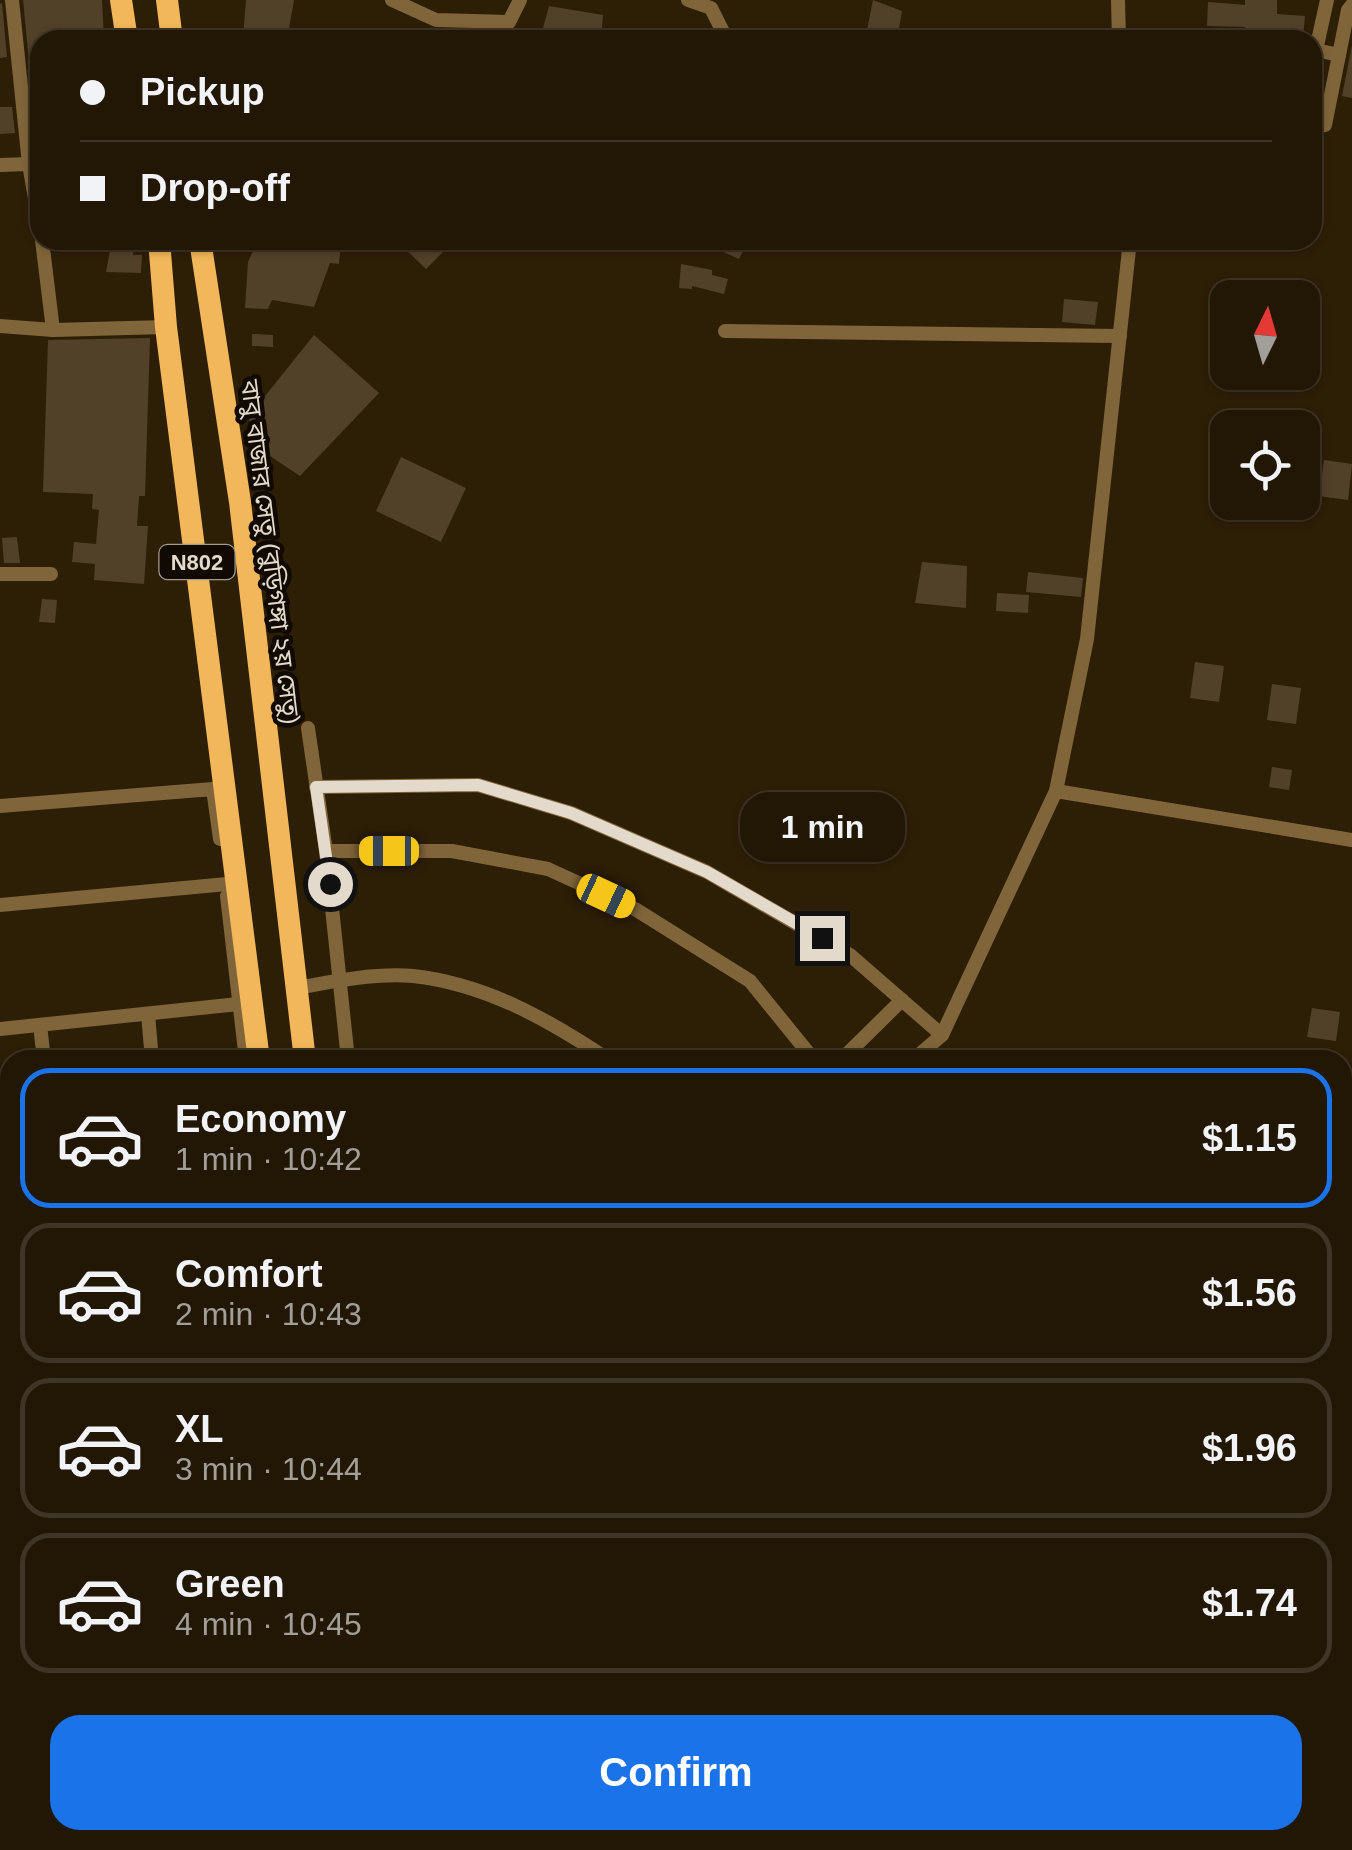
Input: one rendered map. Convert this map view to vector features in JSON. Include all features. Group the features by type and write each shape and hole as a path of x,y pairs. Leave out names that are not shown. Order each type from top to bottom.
{"highway":[{"path":"121,0 126,30"},
{"path":"167,0 171,30"},
{"name":"N802","path":"160,250 245,1003 257,1050"},
{"name":"বাবু বাজার সেতু (বুড়িগঙ্গা ২য় সেতু)","path":"202,250 240,502 298,988"},
{"name":"N802","path":"298,988 304,1050"}],"street":[{"path":"0,165 29,164 12,0"},
{"path":"392,0 436,20 509,22 520,0"},
{"path":"688,0 711,8 722,30"},
{"path":"1118,0 1119,30"},
{"path":"1320,30 1327,0"},
{"path":"1322,126 1352,5"},
{"path":"1322,51 1339,55"},
{"path":"43,250 53,330"},
{"path":"924,1050 942,1036 1056,791 1087,639 1129,250"},
{"path":"0,326 53,330 166,326"},
{"path":"724,331 1120,336"},
{"path":"0,574 51,574"},
{"path":"308,728 326,851 347,1050"},
{"path":"316,787 478,785 571,813 707,872 850,954 942,1036"},
{"path":"0,806 213,790 232,884 0,906"},
{"path":"1056,791 1352,840"},
{"path":"326,851 452,850 548,870 634,909 750,982 806,1050"},
{"path":"298,988 341,980 412,976 501,997 595,1050"},
{"path":"851,1050 902,1000"},
{"path":"0,1029 245,1003 246,1050"},
{"path":"148,1014 151,1050"},
{"path":"40,1026 43,1050"}],"building":[{"path":"23,0 102,0 104,30 30,30 30,71"},
{"path":"246,0 294,0 289,30 244,30"},
{"path":"873,0 902,11 899,30 867,30"},
{"path":"1245,0 1277,0 1277,14 1305,16 1304,30 1207,26 1208,2 1245,5"},
{"path":"0,4 7,57 0,58"},
{"path":"549,6 603,15 602,30 543,30"},
{"path":"1352,45 1352,98 1342,96"},
{"path":"0,107 12,107 15,133 0,134"},
{"path":"110,250 133,250 133,255 142,255 141,273 106,272"},
{"path":"253,250 340,250 339,264 330,263 314,307 272,300 268,309 245,308 248,262"},
{"path":"406,250 445,250 426,269"},
{"path":"722,250 744,250 739,259"},
{"path":"681,264 712,270 712,275 728,279 724,294 692,286 679,288"},
{"path":"1064,299 1098,302 1095,325 1062,322"},
{"path":"252,334 273,335 273,347 252,346"},
{"path":"314,335 379,393 300,476 252,444 249,416"},
{"path":"150,338 145,496 139,496 137,526 148,526 144,584 94,580 95,564 72,562 74,542 96,544 99,510 92,509 93,494 43,492 48,340"},
{"path":"401,457 466,488 441,542 376,511"},
{"path":"1324,460 1352,464 1348,500 1320,496"},
{"path":"17,537 20,563 4,563 2,538"},
{"path":"922,562 967,566 966,608 915,603"},
{"path":"1028,572 1083,578 1081,597 1026,592"},
{"path":"997,593 1029,595 1028,613 996,611"},
{"path":"42,599 57,600 55,623 39,622"},
{"path":"1195,662 1224,666 1219,702 1190,698"},
{"path":"1272,684 1301,688 1296,724 1267,720"},
{"path":"1272,767 1292,770 1289,790 1269,787"},
{"path":"1312,1008 1340,1012 1336,1041 1307,1037"}],"route":[{"path":"330,884 316,787 478,785 571,813 707,872 822,938"}]}
